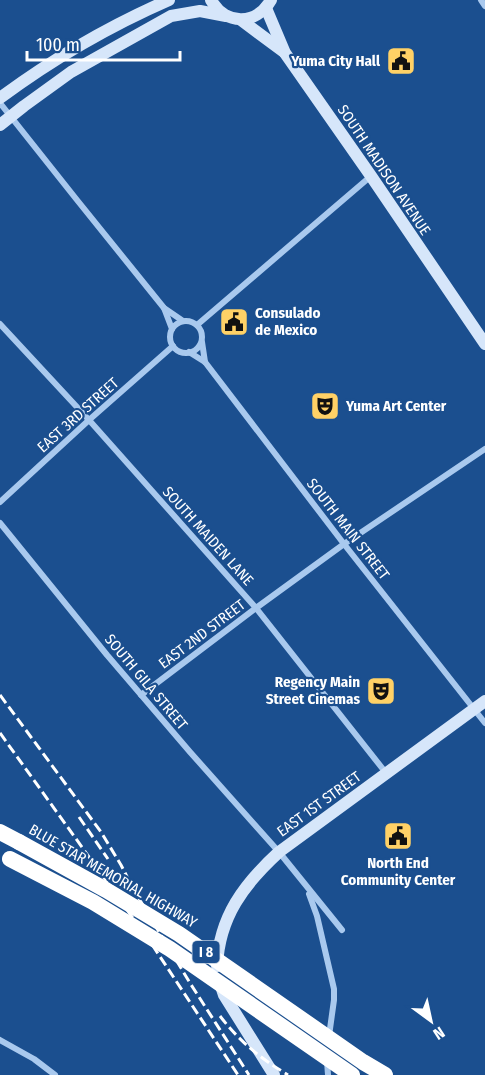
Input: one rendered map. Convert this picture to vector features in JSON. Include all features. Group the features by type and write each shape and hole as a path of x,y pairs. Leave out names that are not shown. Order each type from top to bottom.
{"highway":[{"name":"BLUE STAR MEMORIAL HIGHWAY","path":"0,832 106,890 179,934 385,1075"},
{"name":"I 8","path":"5,856 93,902 170,949 352,1075"}],"street":[{"path":"169,0 94,36 50,62 0,100 77,201 164,308 183,321"},
{"path":"211,0 226,16"},
{"path":"481,0 485,6"},
{"path":"241,20 259,14 268,4"},
{"name":"SOUTH MADISON AVENUE","path":"268,4 285,53 485,344"},
{"path":"0,125 71,72 171,16 200,11 241,20 285,53"},
{"path":"197,325 371,176"},
{"path":"164,308 172,329"},
{"path":"183,321 197,325 202,332 197,348 189,352 180,352 173,346 170,338 172,329 178,322 183,321"},
{"name":"SOUTH MAIDEN LANE","path":"0,324 89,420 256,608 387,774"},
{"name":"SOUTH MAIN STREET","path":"201,341 205,362"},
{"name":"EAST 3RD STREET","path":"0,502 173,346"},
{"name":"SOUTH MAIN STREET","path":"189,352 205,362 485,723"},
{"name":"EAST 2ND STREET","path":"141,695 344,544 485,449"},
{"name":"SOUTH GILA STREET","path":"0,523 107,655 279,852 342,930"},
{"name":"EAST 1ST STREET","path":"274,1075 224,995 217,966 220,938 232,909 252,878 279,852 485,701"},
{"path":"307,888 317,916 334,989 327,1058 328,1075"},
{"path":"0,1040 55,1075"}],"railway":[{"path":"0,695 101,832 190,983 249,1075"},
{"path":"0,733 153,946 238,1075"},
{"path":"79,817 108,859"},
{"path":"220,1016 251,1049 288,1075"}],"place":[{"name":"Yuma City Hall","path":"401,61"},
{"name":"Consulado de Mexico","path":"234,322"},
{"name":"Yuma Art Center","path":"325,406"},
{"name":"Regency Main Street Cinemas","path":"381,691"},
{"name":"North End Community Center","path":"398,836"}]}
